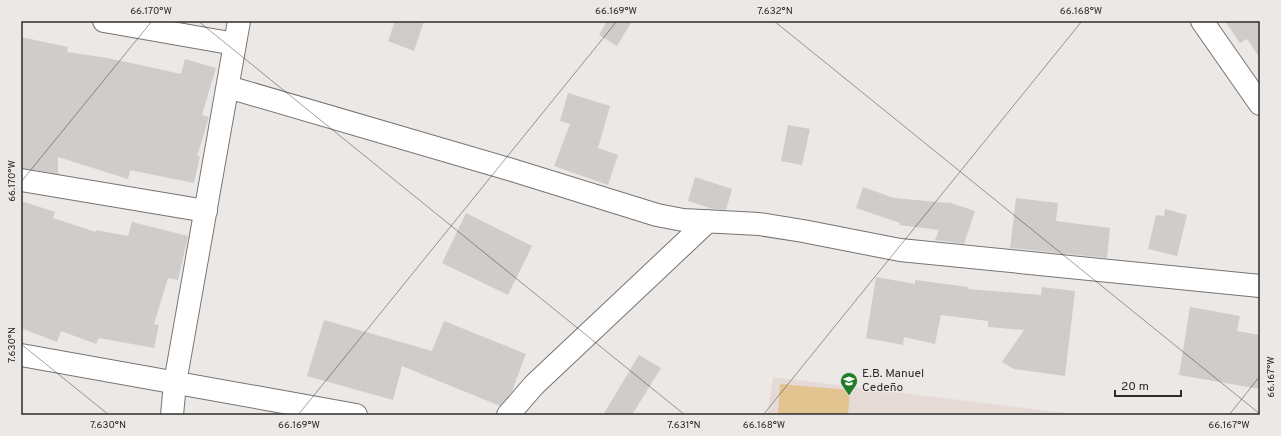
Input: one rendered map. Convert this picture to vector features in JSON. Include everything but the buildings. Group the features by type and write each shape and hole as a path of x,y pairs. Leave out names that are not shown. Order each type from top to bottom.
{"street":[{"path":"104,21 235,44"},
{"path":"172,415 175,382 239,21"},
{"path":"1202,21 1260,104"},
{"path":"228,87 658,215 683,220 766,225 900,250 1260,286"},
{"path":"21,180 206,211"},
{"path":"508,415 534,384 708,221"},
{"path":"21,355 356,415"}],"shaded area":[{"name":"E.B. Manuel Cedeño","path":"773,377 1082,415 767,415"},
{"path":"780,384 850,390 848,415 778,415"}],"place":[{"name":"E.B. Manuel Cedeño","path":"849,396"}]}
